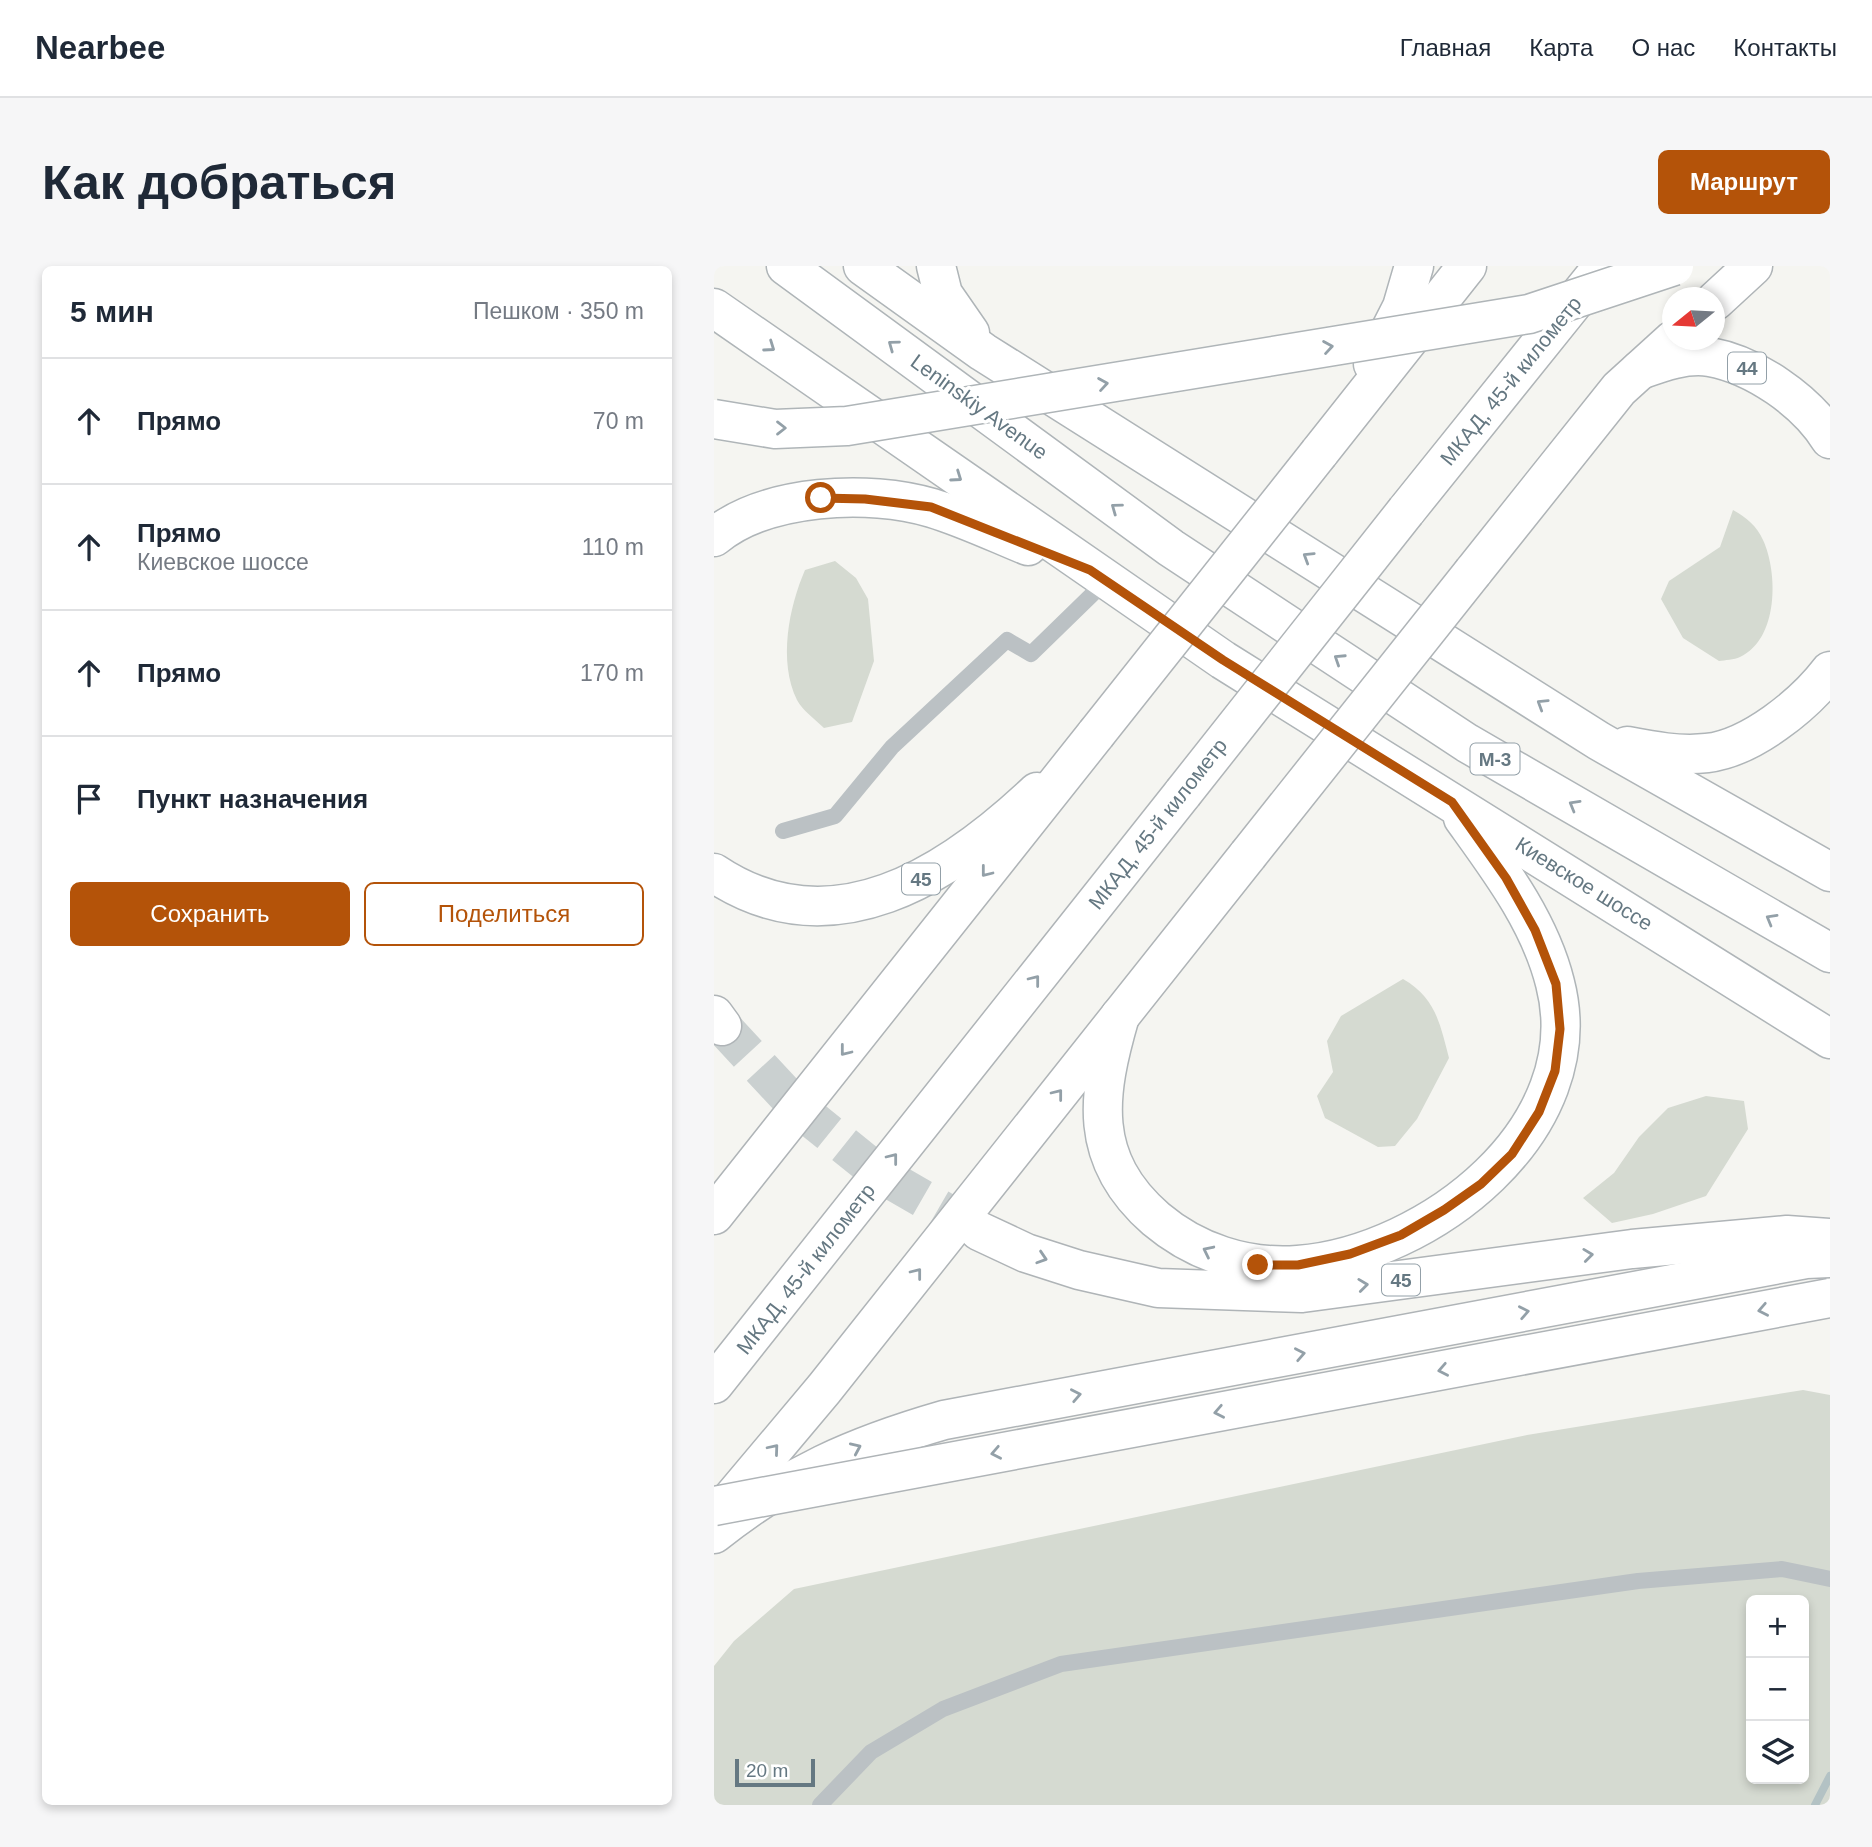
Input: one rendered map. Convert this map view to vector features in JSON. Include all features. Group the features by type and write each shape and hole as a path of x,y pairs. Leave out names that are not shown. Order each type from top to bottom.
{"main road":[{"name":"Leninskiy Avenue","path":"786,266 1171,548 1466,743 1830,953"},
{"path":"863,266 983,352 1600,741 1830,872"},
{"path":"936,266 943,294 983,352"},
{"path":"1321,451 1390,331 1402,307 1415,266"},
{"path":"714,1215 1467,266"},
{"name":"МКАД, 45-й километр","path":"714,1384 1603,266"},
{"path":"714,419 775,429 847,426 1529,314 1674,266"},
{"path":"1725,292 1753,266"},
{"path":"714,308 1098,576"},
{"path":"714,1520 824,1389 1619,388 1662,350"},
{"name":"44","path":"1640,370 1670,359 1708,356 1749,369 1789,396 1830,439"},
{"path":"714,537 726,527 769,509 821,498 865,499 931,507 1098,576"},
{"name":"Киевское шоссе","path":"1098,576 1223,660 1830,1039"},
{"path":"1600,741 1666,754 1709,753 1749,739 1784,716 1817,688 1830,671"},
{"name":"45","path":"714,873 757,896 805,905 861,902 908,886 959,859 1014,814 1093,738"},
{"path":"1120,1016 1104,1071 1101,1115 1111,1162 1139,1204 1173,1234 1217,1256 1258,1265 1298,1265 1363,1249 1401,1235 1444,1210 1481,1184 1512,1154 1539,1112 1555,1071 1560,1029 1556,984 1535,930 1506,878 1452,802"},
{"name":"45","path":"979,1231 1026,1253 1079,1270 1158,1288 1302,1293 1632,1250 1787,1235 1830,1238"},
{"path":"714,1534 754,1502 809,1469 873,1441 944,1420 1792,1262 1830,1258"},
{"path":"714,1506 1830,1298"}],"lane":[{"path":"783,831 835,816 892,747 1007,640 1031,654 1098,576"},
{"path":"820,1805 871,1752 919,1723 943,1709 1060,1664 1638,1581 1782,1569 1830,1579"}],"shaded area":[{"path":"1733,510 1751,522 1763,540 1771,569 1772,604 1762,636 1753,648 1738,658 1719,661 1683,638 1661,599 1669,581 1720,547"},
{"path":"835,561 856,578 868,599 874,661 852,722 824,728 797,700 791,685 788,634 794,600 805,570"},
{"path":"1403,979 1430,1003 1449,1058 1417,1119 1395,1146 1378,1147 1325,1118 1317,1096 1333,1072 1327,1041 1341,1016"},
{"path":"1706,1096 1744,1101 1748,1129 1706,1196 1653,1214 1612,1223 1583,1198 1614,1173 1639,1137 1668,1108"},
{"path":"1803,1390 1830,1395 1830,1805 714,1805 714,1666 734,1641 794,1589 1527,1435"}],"waterway":[{"path":"1815,1805 1830,1776"}],"tunnel":[{"path":"722,1026 798,1108 880,1174 979,1231"}],"route":[{"path":"821,498 865,499 931,507 1090,570 1223,660 1452,802 1506,878 1535,930 1556,984 1560,1029 1555,1071 1539,1112 1512,1154 1481,1184 1401,1235 1350,1254 1298,1265 1258,1265"}]}
